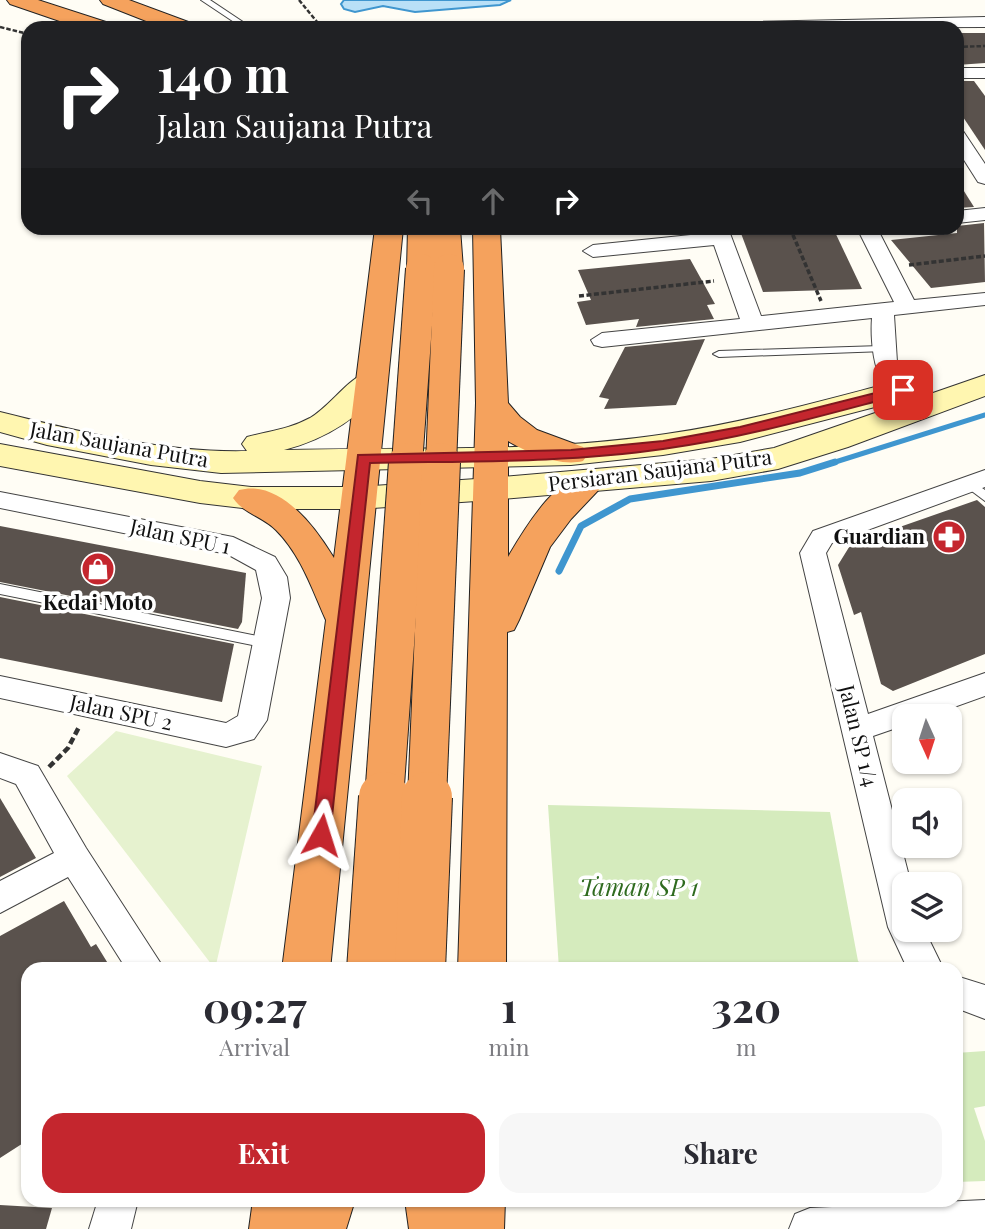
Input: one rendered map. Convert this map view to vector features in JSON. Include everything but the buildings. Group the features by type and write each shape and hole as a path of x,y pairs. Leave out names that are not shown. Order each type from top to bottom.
{"highway":[{"path":"17,0 80,21"},
{"path":"110,0 165,21"},
{"path":"307,962 388,235"},
{"path":"420,962 435,269 423,235"},
{"path":"373,962 435,269 445,235"},
{"path":"482,962 492,403 486,235"},
{"path":"489,652 513,579 547,522 564,503 581,468 518,435 503,421 492,403"},
{"path":"251,498 286,519 298,532 318,564 345,620"},
{"path":"278,1229 280,1207"},
{"path":"318,1229 325,1207"},
{"path":"434,1207 437,1229"},
{"path":"476,1229 477,1207"}],"main road":[{"name":"Persiaran Saujana Putra","path":"581,468 663,445 740,432 903,390 985,362"},
{"path":"0,422 33,419 206,445 246,445 282,441 310,433 342,411 370,381"},
{"name":"Persiaran Saujana Putra","path":"491,472 581,468 711,470 778,458 836,440 985,385"},
{"name":"Jalan Saujana Putra","path":"0,422 60,437 221,462 361,478"},
{"name":"Jalan Saujana Putra","path":"0,455 187,490 251,498 361,478 491,472"}],"street":[{"path":"964,23 985,22"},
{"path":"964,73 985,73"},
{"path":"964,146 985,178"},
{"path":"964,216 985,214"},
{"path":"593,251 700,235"},
{"path":"721,235 752,324"},
{"path":"871,235 907,307"},
{"path":"602,340 985,299"},
{"path":"884,310 881,349 894,381 903,390"},
{"name":"Jalan SP 1/4","path":"892,875 813,553 822,537 980,486"},
{"name":"Jalan SPU 1","path":"0,500 233,546 257,556 269,566 276,580 276,598 252,720 243,731"},
{"path":"856,730 985,684"},
{"name":"Jalan SPU 2","path":"0,687 226,735 243,731"},
{"path":"0,765 27,775 74,858 142,962"},
{"path":"0,898 74,858"},
{"name":"Jalan SP 1/4","path":"912,942 922,962"},
{"path":"963,994 985,1002"},
{"path":"110,1229 116,1207"},
{"path":"810,1229 985,1220"}],"lane":[{"path":"210,2 238,21"},
{"path":"719,354 881,349"},
{"path":"0,589 267,643"}],"path":[{"path":"299,0 316,21"},
{"path":"0,27 21,32"},
{"path":"964,47 985,46"},
{"path":"793,235 828,316"},
{"path":"887,267 985,256"},
{"path":"579,296 736,278"},
{"path":"32,784 68,748 90,708"}],"green space":[{"path":"116,731 262,766 217,962 210,962 67,776"},
{"name":"Taman SP 1","path":"548,805 830,812 859,962 559,962"},
{"path":"985,1051 985,1106 974,1108 985,1141 985,1181 963,1182 963,1053"}],"water":[{"path":"344,0 511,0 500,5 415,12 383,6 355,12 344,9 341,4"}],"waterway":[{"path":"829,464 985,415"},
{"path":"559,571 581,526 630,499 800,473 835,462"}],"place":[{"name":"Guardian","path":"949,537"},
{"name":"Kedai Moto","path":"98,569"}],"route":[{"path":"321,835 363,458 571,454 663,445 740,432 903,390"}]}
